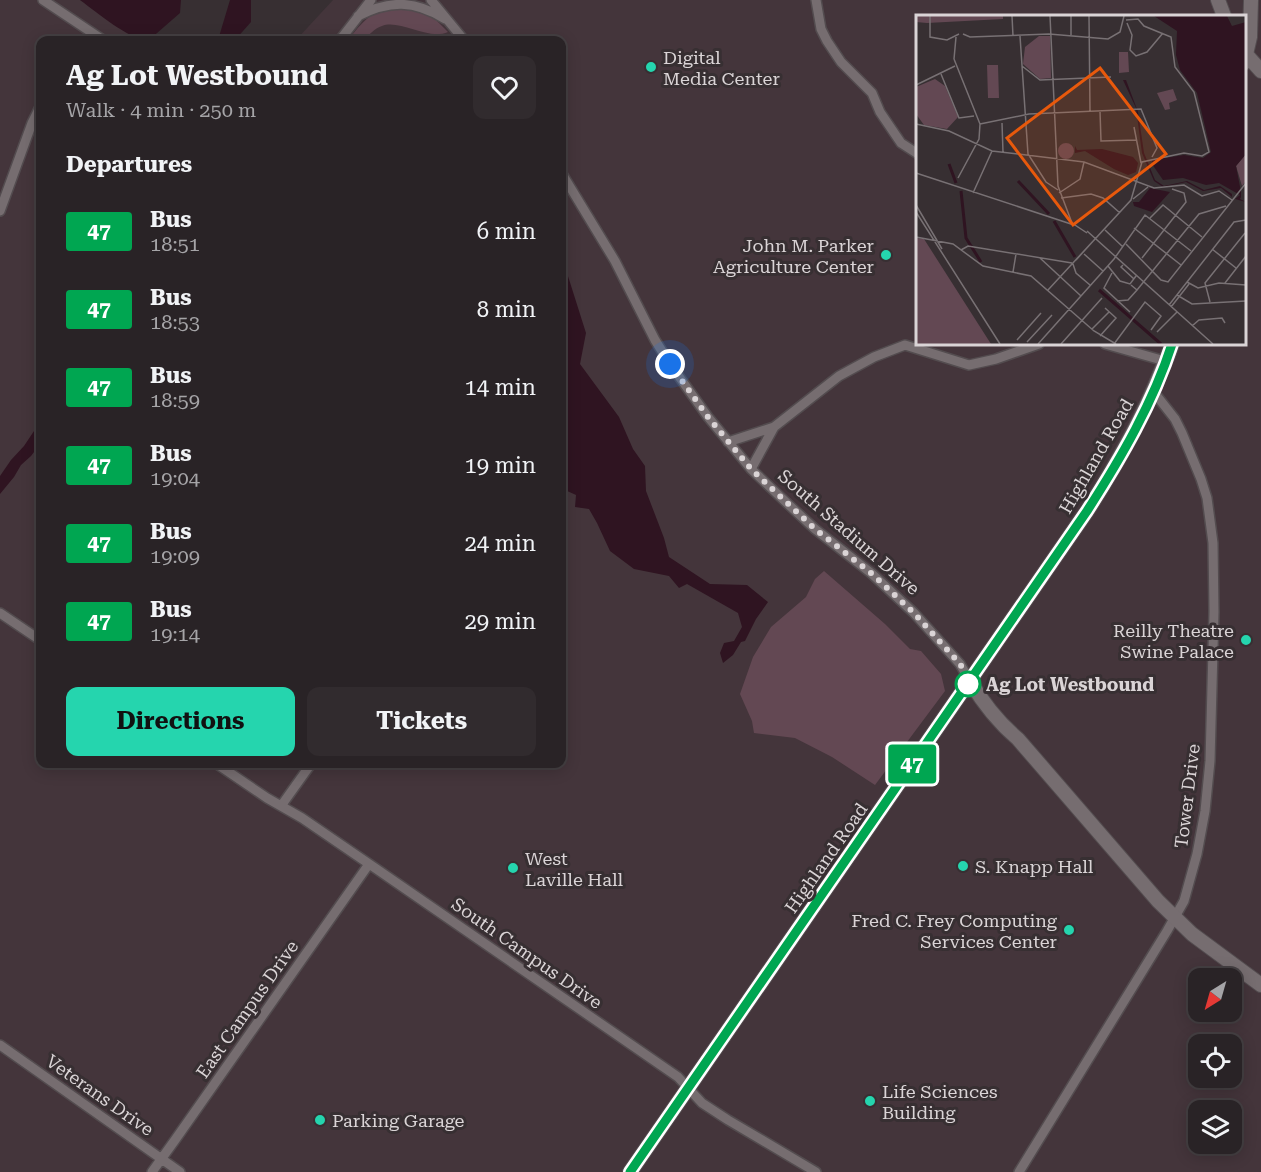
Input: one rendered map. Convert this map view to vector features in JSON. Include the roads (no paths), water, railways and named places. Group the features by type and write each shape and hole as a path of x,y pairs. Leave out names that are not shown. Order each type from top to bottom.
{"street":[{"path":"43,0 97,36"},
{"path":"358,16 363,0"},
{"path":"343,36 371,0"},
{"path":"431,0 460,36"},
{"path":"816,0 821,29 827,41 841,62 872,93 880,112 901,143 916,153"},
{"path":"1212,0 1213,15"},
{"path":"1218,0 1224,15"},
{"path":"1246,52 1252,19 1251,0"},
{"path":"358,16 376,7 399,3 430,10 445,19"},
{"path":"1246,58 1261,71"},
{"path":"0,211 36,115"},
{"name":"South Stadium Drive","path":"566,180 615,261 670,364 693,398 751,469 815,529 871,573 914,613 960,664 980,698 1144,885 1192,934 1261,985"},
{"path":"728,442 774,427 839,376 874,357 905,345 969,365 1036,345"},
{"path":"1108,345 1165,362"},
{"name":"Highland Road","path":"630,1172 1081,520 1111,474 1138,424 1172,345"},
{"name":"Tower Drive","path":"1019,1172 1184,901 1197,854 1205,811 1210,760 1214,612 1213,543 1207,498 1201,479 1175,419 1153,391"},
{"path":"751,469 774,427"},
{"path":"0,612 36,637"},
{"name":"South Campus Drive","path":"223,768 369,864 678,1077 702,1103 816,1172"},
{"path":"280,806 308,768"},
{"name":"East Campus Drive","path":"152,1172 369,864"},
{"name":"Veterans Drive","path":"0,1045 180,1172"}],"place":[{"name":"Digital Media Center","path":"651,67"},
{"name":"John M. Parker Agriculture Center","path":"886,255"},
{"name":"Reilly Theatre Swine Palace","path":"1246,640"},
{"name":"Ag Lot Westbound","path":"968,684"},
{"name":"S. Knapp Hall","path":"963,866"},
{"name":"West Laville Hall","path":"513,868"},
{"name":"Fred C. Frey Computing Services Center","path":"1069,930"},
{"name":"Life Sciences Building","path":"870,1101"},
{"name":"Parking Garage","path":"320,1120"}]}
